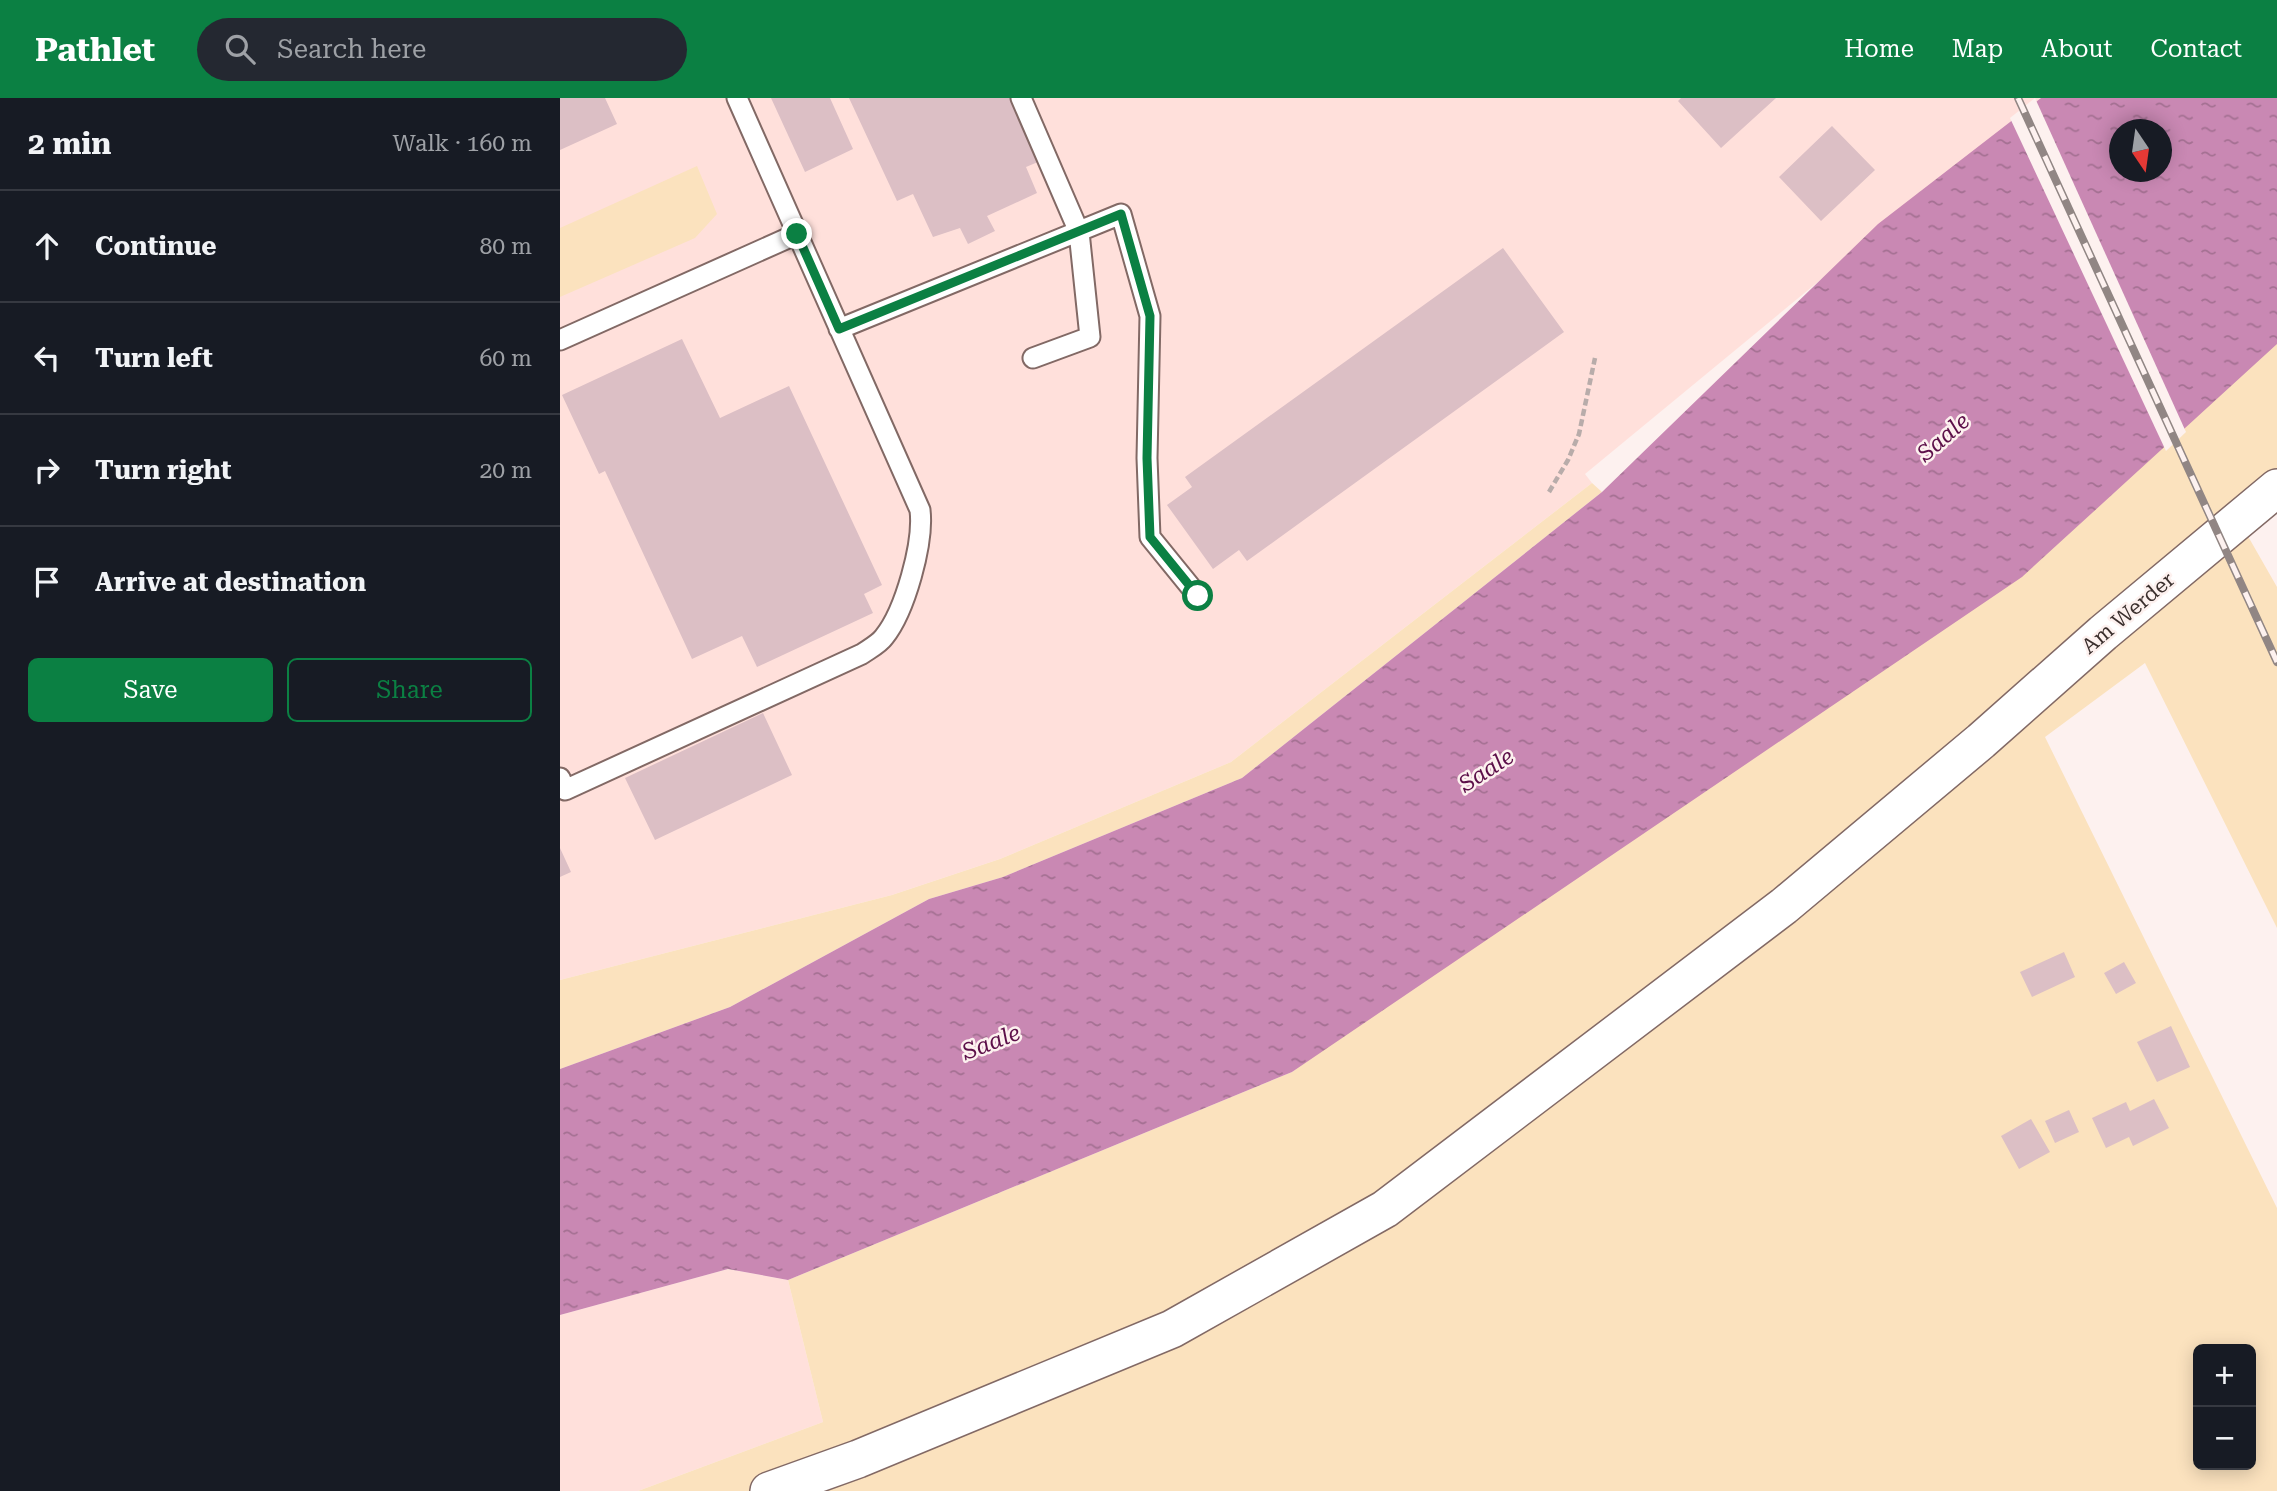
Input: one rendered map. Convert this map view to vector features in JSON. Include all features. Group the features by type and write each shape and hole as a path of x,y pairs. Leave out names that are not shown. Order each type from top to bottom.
{"street":[{"name":"Am Werder","path":"769,1491 858,1459 1172,1329 1385,1209 1784,906 2277,488"}],"lane":[{"path":"560,778 565,790 862,654 883,639 894,622 919,548 920,510 737,98"},
{"path":"1021,98 1079,232 1090,337 1033,358"},
{"path":"839,329 1121,214 1150,316 1147,458 1150,537 1198,596"},
{"path":"560,340 797,234"}],"path":[{"path":"1549,492 1568,460 1579,434 1595,358"}],"shaded area":[{"path":"560,98 2041,98 1585,474 1592,483 1231,762 1000,859 892,895 560,980"},
{"path":"697,166 717,214 695,238 560,297 560,228"},
{"path":"2277,335 2277,469 2233,510 2277,587 2277,928 2145,663 2045,737 2277,1208 2277,1491 638,1491 823,1422 788,1280 1292,1072"},
{"path":"1592,483 1602,492 1242,778 1003,877 929,899 730,1007 560,1069 560,980 892,895 1000,859 1231,762"},
{"path":"728,1269 788,1280 823,1422 638,1491 560,1491 560,1315"}],"water":[{"name":"Saale","path":"2041,98 2277,98 2277,344 2022,577 1292,1072 788,1280 728,1269 560,1315 560,1069 730,1007 929,899 1003,877 1242,778 1602,492 1878,224"}],"pier":[{"path":"2035,98 2186,432 2166,451 2010,118"}],"building":[{"path":"560,98 605,98 617,124 560,150"},
{"path":"771,98 830,98 853,149 805,172"},
{"path":"849,98 1018,98 1045,159 1026,167 1037,193 987,216 995,231 968,244 960,228 933,237 913,194 897,201"},
{"path":"1681,98 1776,98 1721,148 1678,101"},
{"path":"1832,126 1875,170 1821,221 1779,177"},
{"path":"1503,248 1564,332 1247,561 1239,550 1213,569 1167,505 1192,487 1185,477"},
{"path":"682,339 720,418 789,386 882,585 864,594 873,613 757,667 742,636 692,659 605,471 599,474 562,395"},
{"path":"763,713 792,775 655,840 625,778"},
{"path":"560,848 571,872 560,877"},
{"path":"2064,952 2075,977 2032,997 2020,972"},
{"path":"2124,962 2136,983 2116,994 2104,973"},
{"path":"2171,1026 2190,1067 2157,1082 2137,1042"},
{"path":"2154,1099 2169,1128 2133,1146 2129,1137 2106,1148 2092,1118 2126,1102 2130,1111"},
{"path":"2069,1110 2079,1132 2055,1143 2045,1121"},
{"path":"2031,1119 2050,1152 2019,1169 2001,1136"}],"railway":[{"path":"2018,98 2277,662"}],"route":[{"path":"797,234 839,329 1121,214 1150,316 1147,458 1150,537 1198,596"}]}
